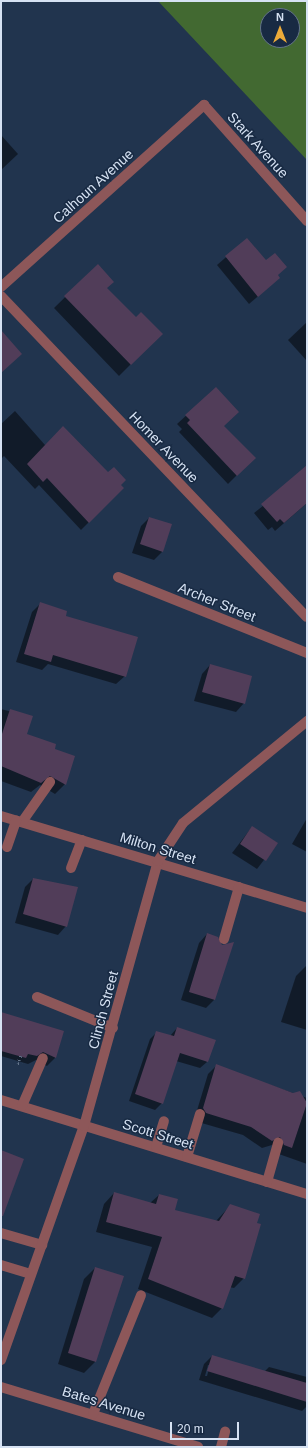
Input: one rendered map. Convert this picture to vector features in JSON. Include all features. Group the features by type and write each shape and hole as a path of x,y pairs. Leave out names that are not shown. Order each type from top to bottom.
{"street":[{"name":"Stark Avenue","path":"204,105 307,221"},
{"name":"Calhoun Avenue","path":"1,287 204,105"},
{"name":"Homer Avenue","path":"1,296 307,618"},
{"name":"Archer Street","path":"118,577 307,653"},
{"name":"Clinch Street","path":"1,1360 84,1126 113,1028 158,861 182,823 307,721"},
{"path":"7,847 19,821 50,782"},
{"name":"Milton Street","path":"1,816 158,861 307,908"},
{"path":"71,868 82,840"},
{"path":"224,939 238,887"},
{"path":"37,997 113,1028"},
{"path":"22,1106 43,1058"},
{"name":"Scott Street","path":"1,1100 307,1194"},
{"path":"187,1158 200,1114"},
{"path":"156,1148 164,1121"},
{"path":"267,1182 278,1143"},
{"path":"1,1233 42,1245"},
{"path":"1,1265 32,1274"},
{"path":"93,1414 141,1295"},
{"name":"Bates Avenue","path":"1,1387 93,1414 176,1443 198,1447"},
{"path":"221,1447 225,1432"}],"green space":[{"path":"158,1 307,1 307,160"}],"building":[{"path":"247,238 266,260 275,253 287,267 278,275 280,278 258,297 225,256"},
{"path":"98,264 114,282 107,288 136,317 141,312 163,334 131,365 64,296"},
{"path":"1,330 22,354 1,373"},
{"path":"216,387 239,412 224,426 256,458 237,476 187,423 190,420 185,415"},
{"path":"63,426 108,472 114,467 126,480 121,485 124,488 89,523 47,478 43,482 27,464"},
{"path":"307,465 307,503 284,523 280,519 277,522 261,504"},
{"path":"149,517 172,524 163,552 140,544"},
{"path":"40,602 67,611 66,616 138,637 126,677 53,655 51,662 24,654"},
{"path":"210,664 252,676 245,704 202,692"},
{"path":"10,709 33,716 27,734 56,744 55,749 75,756 66,785 50,776 41,783 1,766 1,737"},
{"path":"252,826 278,843 266,861 240,844"},
{"path":"33,878 78,887 67,927 23,914"},
{"path":"207,933 218,937 222,945 234,942 215,1000 189,992"},
{"path":"1,1012 64,1031 56,1058 43,1052 37,1056 28,1054 26,1058 1,1051"},
{"path":"177,1027 216,1040 208,1062 180,1053 163,1104 135,1094 156,1031 174,1036"},
{"path":"216,1064 293,1093 300,1091 307,1103 292,1148 284,1145 280,1137 272,1141 251,1127 206,1113 203,1108"},
{"path":"1,1150 24,1159 3,1216 1,1216"},
{"path":"114,1192 156,1204 159,1194 178,1199 175,1210 219,1221 230,1204 260,1214 257,1223 261,1224 245,1279 235,1276 223,1309 148,1279 162,1237 106,1222"},
{"path":"95,1267 124,1276 96,1362 68,1353"},
{"path":"212,1355 307,1383 307,1402 207,1371"}]}
